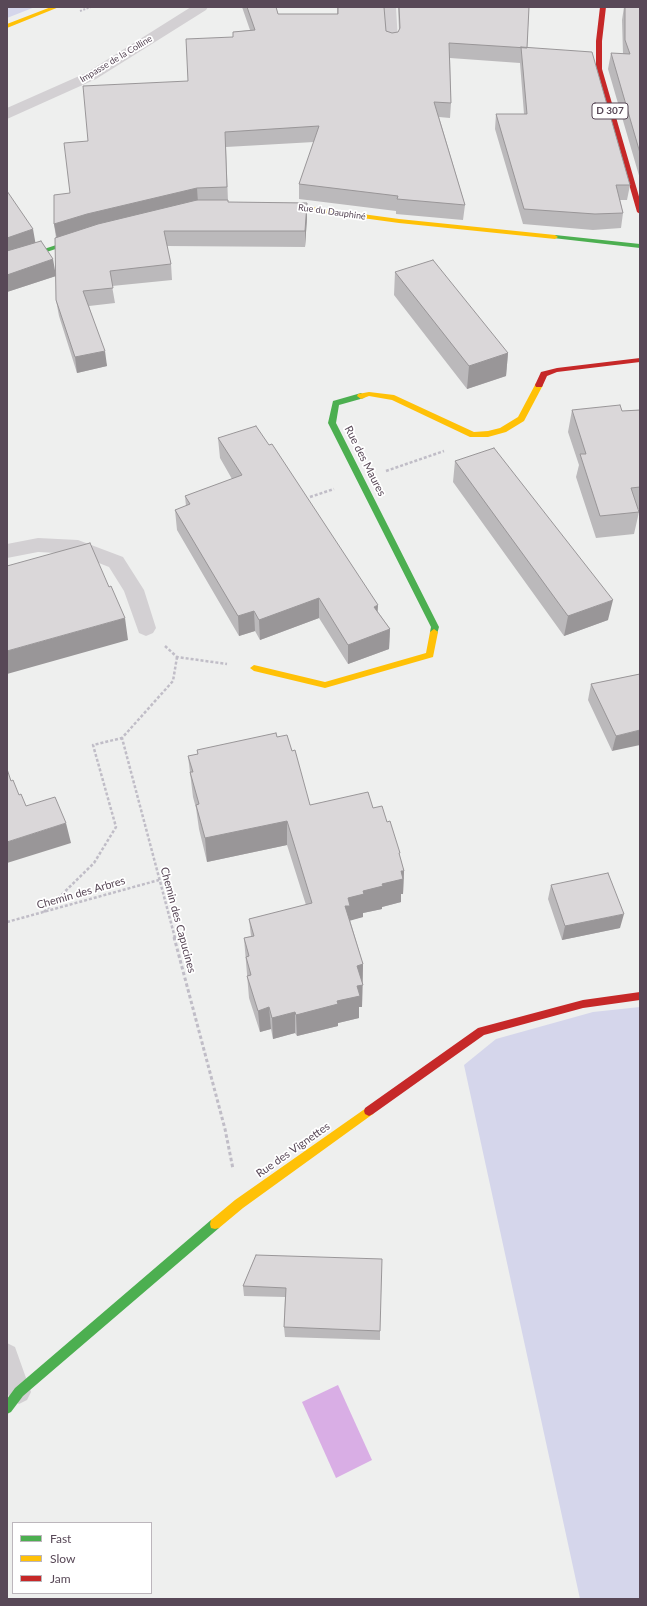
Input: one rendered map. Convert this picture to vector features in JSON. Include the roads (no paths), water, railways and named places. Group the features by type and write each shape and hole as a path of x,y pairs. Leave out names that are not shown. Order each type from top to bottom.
{"street":[{"path":"7,26 56,7"},
{"name":"Impasse de la Colline","path":"7,114 91,76 201,7"},
{"name":"D 307","path":"603,7 599,41 599,69 640,212"},
{"name":"Rue du Dauphiné","path":"266,207 296,207 399,222 640,246"},
{"path":"7,263 95,234"},
{"name":"Rue des Maures","path":"254,668 325,685 430,655 435,627 332,423 336,403 369,394 394,398 473,435 488,434 503,430 521,418 544,374 556,370 640,360"},
{"path":"7,551 38,545 78,547 116,562 134,590 146,628"},
{"name":"Rue des Vignettes","path":"13,1400 239,1204 481,1032 583,1004 640,996"}],"lane":[{"path":"390,7 392,42"},
{"path":"7,1355 13,1400"}]}
